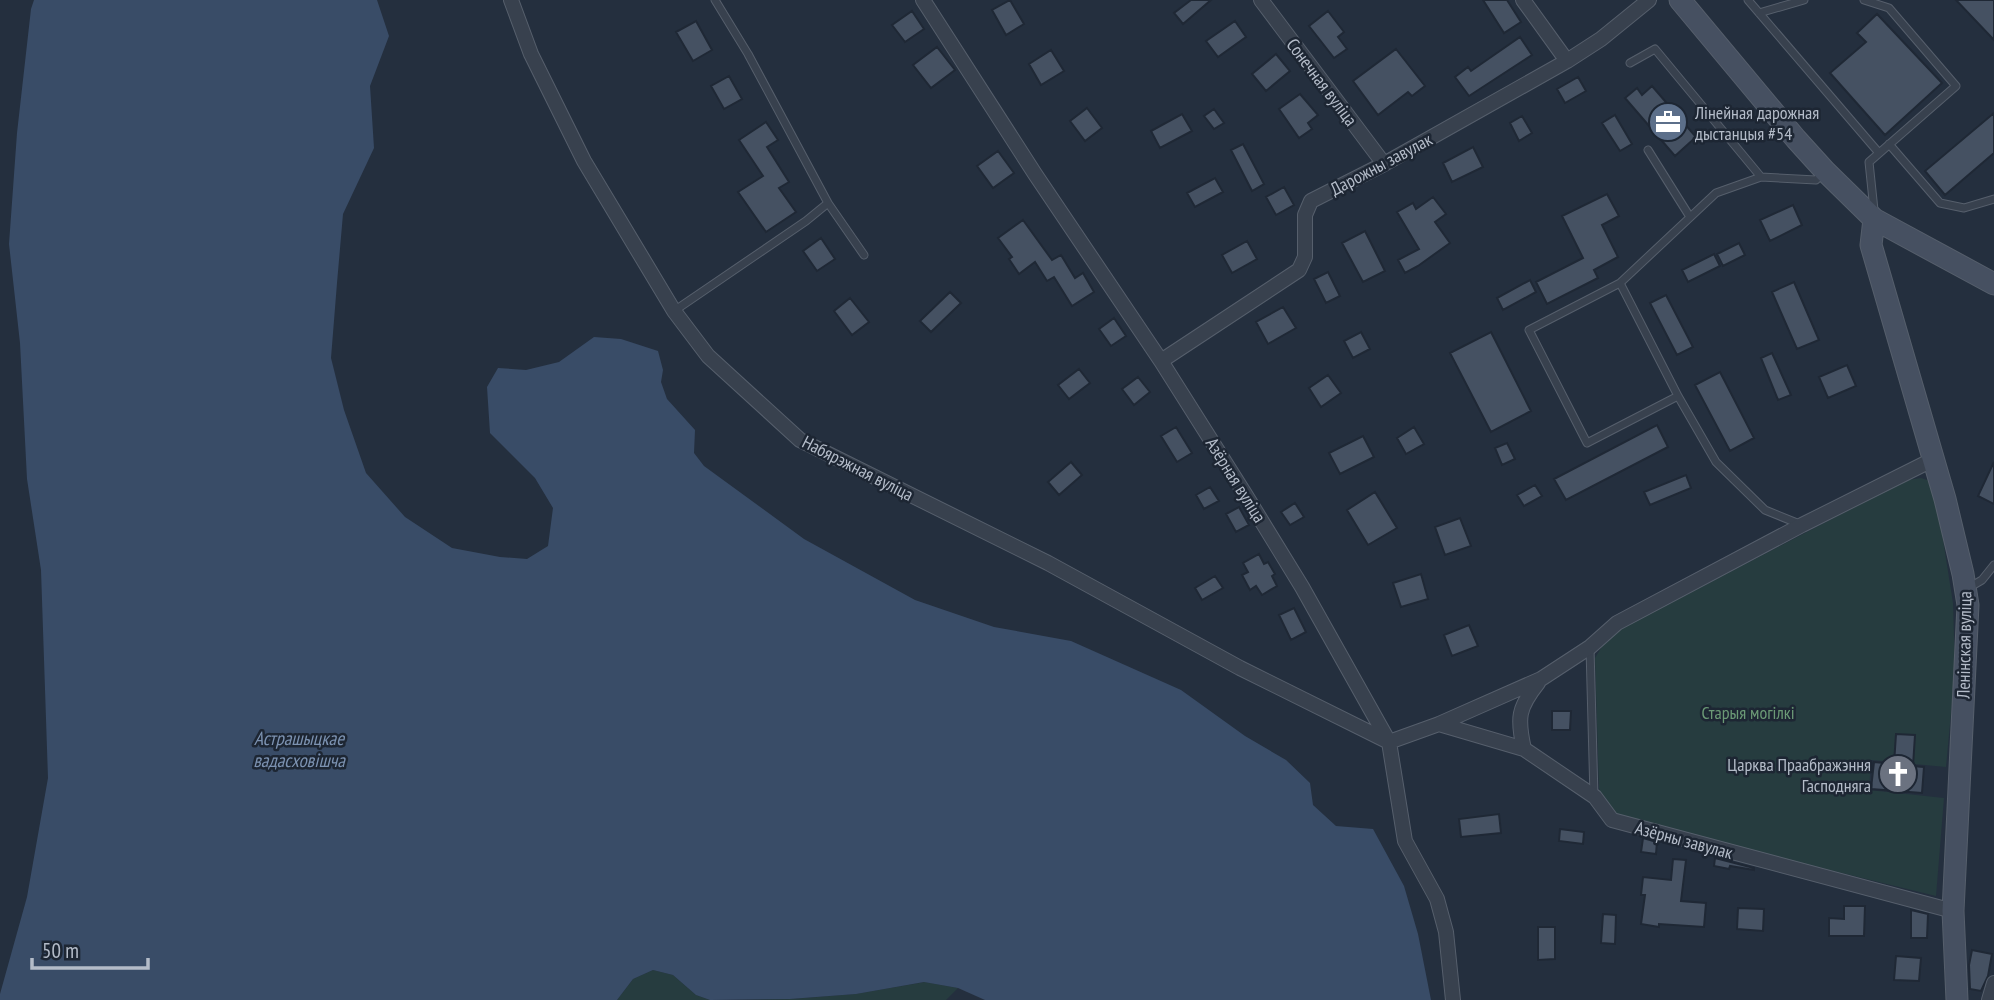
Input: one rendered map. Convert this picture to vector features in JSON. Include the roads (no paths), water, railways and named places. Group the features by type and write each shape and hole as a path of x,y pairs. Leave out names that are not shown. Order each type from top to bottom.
{"street":[{"name":"Набярэжная вуліца","path":"511,0 531,54 584,161 674,311 708,356 800,440 1056,568 1228,662 1389,742"},
{"name":"Азёрная вуліца","path":"923,0 1035,174 1161,361 1302,587 1389,742 1405,841 1437,899 1447,932 1453,1000"},
{"name":"Сонечная вуліца","path":"1261,0 1384,164"},
{"path":"1523,0 1567,61"},
{"name":"Дарожны завулак","path":"1161,361 1299,270 1304,257 1305,215 1311,201 1384,164 1567,61 1601,39 1649,0"},
{"path":"1680,0 1796,139 1874,219 1994,284"},
{"name":"Ленінская вуліца","path":"1874,219 1871,245 1934,459 1968,605 1953,911 1957,1000"},
{"path":"1389,742 1439,724 1541,680 1590,647 1617,623 1934,459"},
{"path":"1524,749 1519,729 1520,714 1525,699 1541,680"},
{"name":"Азёрны завулак","path":"1439,724 1524,749 1594,797 1612,820 1953,911"},
{"path":"1989,1000 1994,983"}],"lane":[{"path":"715,0 748,54 828,203 864,255"},
{"path":"1748,0 1879,153"},
{"path":"1759,13 1804,0"},
{"path":"1864,0 1889,8 1956,86 1869,162 1874,219"},
{"path":"1630,63 1655,49 1760,177"},
{"path":"1889,144 1940,204 1964,208 1994,199"},
{"path":"1647,150 1690,218"},
{"path":"1678,396 1587,443 1529,330 1620,284 1716,193 1760,177 1816,180 1825,171"},
{"path":"674,311 806,221 828,203"},
{"path":"1620,284 1678,396 1716,462 1765,510 1802,525"},
{"path":"1966,589 1982,579 1994,565"},
{"path":"1590,647 1594,797"}],"water":[{"name":"Астрашыцкае вадасховішча","path":"34,0 377,0 389,36 370,86 374,148 343,214 331,358 344,410 366,473 405,517 452,548 527,559 548,546 553,508 535,478 490,433 487,387 498,368 526,370 559,362 594,337 621,339 658,351 663,370 661,382 667,399 695,430 694,453 704,466 804,539 915,600 994,627 1071,641 1181,690 1245,736 1286,760 1310,783 1313,805 1336,826 1373,829 1404,886 1418,934 1431,1000 985,1000 958,988 924,982 856,994 790,999 710,1000 696,995 673,975 653,970 633,979 617,1000 0,1000 27,897 48,778 41,570 27,479 20,343 9,244 17,133"}],"place":[{"name":"Лінейная дарожная дыстанцыя #54","path":"1668,122"},
{"name":"Царква Праабражэння Гасподняга","path":"1898,774"}],"park label":[{"name":"Старыя могілкі","path":"1748,712"}]}
